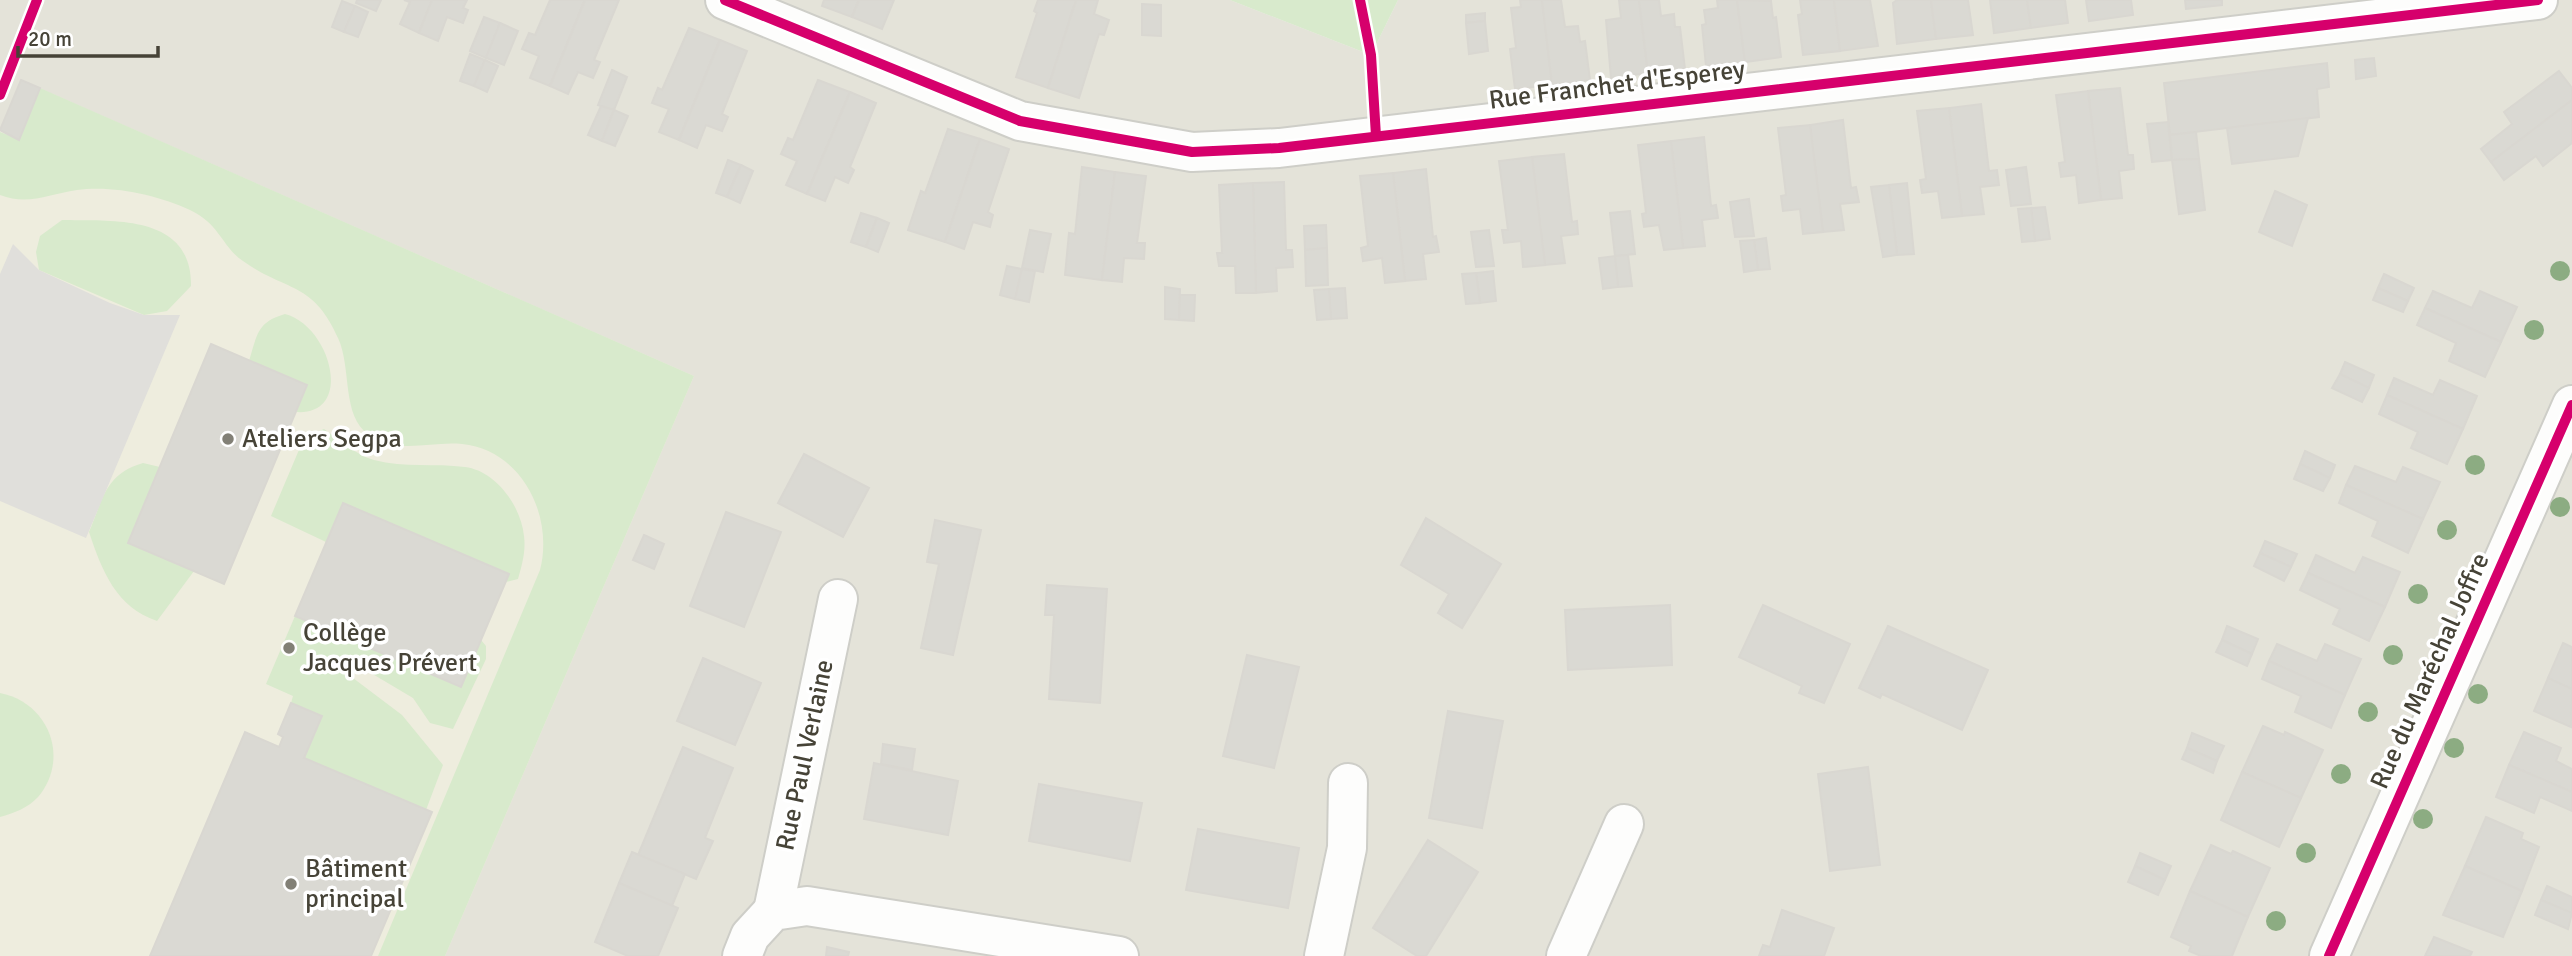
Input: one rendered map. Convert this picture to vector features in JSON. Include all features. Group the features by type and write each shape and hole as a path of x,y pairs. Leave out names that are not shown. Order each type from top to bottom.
{"street":[{"name":"Rue Franchet d'Esperey","path":"725,0 1020,121 1192,152 1279,148 2538,0"},
{"name":"Rue du Maréchal Joffre","path":"2329,956 2572,404"},
{"name":"Rue Paul Verlaine","path":"773,911 838,599"},
{"path":"1324,956 1347,848 1348,783"},
{"path":"1566,956 1624,824"},
{"path":"742,956 750,936 773,911 807,906 1119,956"}],"shaded area":[{"path":"0,0 1230,0 1371,55 1398,0 2572,0 2572,956 0,956"},
{"name":"Collège Jacques Prévert","path":"21,80 694,376 445,956 0,956 0,130"},
{"path":"13,244 39,270 110,303 144,315 180,315 86,538 0,501 0,274"}],"green space":[{"path":"1230,0 1398,0 1371,55"},
{"path":"40,88 694,376 445,956 378,956 540,570 542,528 529,489 517,472 483,449 462,444 403,446 380,441 369,435 360,427 354,416 342,350 329,320 319,306 297,290 243,261 208,222 190,210 150,196 120,190 77,190 29,199 0,195 0,132 19,139"},
{"path":"62,220 126,222 146,226 164,234 179,245 188,263 191,286 167,311 144,315 39,270 36,252 40,236"},
{"path":"285,314 301,322 314,335 324,351 330,369 331,386 326,400 314,409 296,412 307,385 249,361 263,326"},
{"path":"324,429 354,451 374,460 397,464 465,467 487,475 512,502 522,525 524,547 518,579 506,582 508,573 343,504 326,542 271,516 304,438"},
{"path":"143,463 160,467 129,543 194,571 157,621 131,607 121,597 105,574 89,532 102,499 113,481 130,468"},
{"path":"295,616 461,686 481,640 486,646 486,659 453,729 430,723 413,698 354,663 349,675 402,715 443,765 426,810 304,758 322,716 291,703 293,696 266,684"},
{"path":"0,693 17,698 42,720 53,749 53,766 48,782 38,797 20,810 0,817"}],"building":[{"path":"357,0 381,0 376,11 356,3"},
{"path":"404,0 432,0 419,33 400,24 410,2"},
{"path":"432,0 467,0 463,8 468,10 463,23 447,17 438,41 419,33"},
{"path":"550,0 585,0 550,86 530,78 539,56 522,49 529,33 535,35"},
{"path":"585,0 619,0 594,60 600,62 593,78 578,72 568,94 550,86"},
{"path":"824,0 859,0 852,17 822,6"},
{"path":"859,0 894,0 882,29 852,17"},
{"path":"1038,0 1076,0 1048,88 1016,77 1037,13 1034,11"},
{"path":"1076,0 1098,0 1094,14 1109,20 1104,35 1099,34 1079,98 1048,88"},
{"path":"1520,0 1542,0 1552,85 1515,89 1510,49 1516,48 1511,8 1521,7"},
{"path":"1542,0 1561,0 1565,27 1578,26 1580,42 1585,41 1590,80 1552,85"},
{"path":"1619,0 1639,0 1648,73 1611,78 1606,20 1621,18"},
{"path":"1639,0 1659,0 1661,16 1674,14 1675,27 1680,27 1685,69 1648,73"},
{"path":"1717,0 1737,0 1745,62 1706,66 1702,25 1706,24 1704,10 1718,8"},
{"path":"1737,0 1771,1 1773,18 1776,17 1781,57 1745,62"},
{"path":"1800,0 1834,0 1840,51 1803,55 1798,15 1802,14"},
{"path":"1834,0 1870,0 1878,46 1840,51"},
{"path":"1897,0 1931,0 1936,39 1897,44 1893,3"},
{"path":"1931,0 1968,0 1973,35 1936,39"},
{"path":"1990,0 2027,0 2031,28 1994,33"},
{"path":"2027,0 2065,0 2068,23 2031,28"},
{"path":"2086,0 2131,0 2133,15 2089,21"},
{"path":"2185,0 2222,0 2222,5 2186,9"},
{"path":"342,1 355,6 344,32 332,27"},
{"path":"1142,4 1161,5 1161,36 1142,35"},
{"path":"355,6 368,12 358,37 344,32"},
{"path":"1485,13 1485,21 1466,23 1466,15"},
{"path":"484,17 500,23 486,58 470,51"},
{"path":"1485,21 1488,51 1469,54 1466,23"},
{"path":"500,23 518,31 504,65 486,58"},
{"path":"689,28 720,40 679,140 659,132 669,109 652,103 658,88 662,90"},
{"path":"720,40 747,51 722,114 728,117 722,131 706,125 697,148 679,140"},
{"path":"470,54 485,60 474,86 460,81"},
{"path":"2374,58 2376,76 2356,79 2355,60"},
{"path":"485,60 498,66 487,92 474,86"},
{"path":"2327,63 2329,87 2317,89 2319,117 2170,135 2164,83"},
{"path":"612,70 627,77 614,110 598,105"},
{"path":"2559,71 2572,88 2572,100 2491,162 2481,149 2512,124 2504,112"},
{"path":"21,80 40,88 19,140 0,130"},
{"path":"818,80 850,92 807,194 786,185 797,161 781,154 788,138 793,140"},
{"path":"2120,88 2128,155 2133,155 2134,169 2119,171 2122,198 2101,200 2088,91"},
{"path":"2088,91 2101,200 2079,203 2076,175 2061,177 2059,163 2065,162 2056,95"},
{"path":"850,92 876,103 850,167 854,170 848,183 835,177 825,201 807,194"},
{"path":"2572,100 2572,143 2543,166 2536,156 2504,180 2491,162"},
{"path":"1981,104 1989,171 1997,170 1999,185 1980,187 1984,214 1962,216 1949,108"},
{"path":"601,106 614,110 602,141 588,135"},
{"path":"1949,108 1962,216 1942,218 1938,191 1922,193 1920,180 1926,179 1917,111"},
{"path":"614,110 628,116 615,146 602,141"},
{"path":"2308,118 2298,156 2232,164 2227,128"},
{"path":"1843,120 1851,188 1856,187 1859,202 1840,204 1844,230 1823,232 1810,125"},
{"path":"2168,122 2172,160 2152,162 2147,124"},
{"path":"1810,125 1823,232 1803,234 1800,209 1783,211 1781,196 1786,195 1778,128"},
{"path":"948,129 980,139 945,242 908,230 921,191 925,193"},
{"path":"2196,132 2199,159 2172,160 2170,135"},
{"path":"1704,137 1711,206 1716,205 1718,218 1702,220 1705,246 1683,248 1671,141"},
{"path":"980,139 1009,149 988,212 993,215 990,227 973,222 964,249 945,242"},
{"path":"1671,141 1683,248 1664,250 1659,225 1644,227 1642,214 1646,213 1638,145"},
{"path":"1564,154 1572,222 1577,221 1578,234 1561,236 1565,263 1545,265 1532,157"},
{"path":"1532,157 1545,265 1523,267 1521,241 1504,243 1502,230 1508,230 1499,161"},
{"path":"2199,159 2205,210 2179,214 2172,160"},
{"path":"728,160 741,165 727,197 716,193"},
{"path":"741,165 753,171 740,203 727,197"},
{"path":"1082,167 1115,172 1102,280 1065,275 1069,233 1075,234"},
{"path":"2026,167 2031,204 2011,206 2006,170"},
{"path":"1426,169 1433,237 1436,236 1439,252 1423,254 1426,279 1405,281 1393,173"},
{"path":"1115,172 1146,176 1137,243 1145,243 1144,259 1124,258 1122,282 1102,280"},
{"path":"1393,173 1405,281 1385,283 1382,258 1363,261 1361,248 1368,246 1360,176"},
{"path":"1284,182 1286,250 1292,250 1293,267 1276,268 1277,291 1256,293 1253,183"},
{"path":"1253,183 1256,293 1236,293 1235,266 1219,266 1217,253 1222,253 1219,185"},
{"path":"1907,183 1914,254 1897,255 1889,185"},
{"path":"1889,185 1897,255 1883,257 1871,187"},
{"path":"2275,191 2307,205 2292,246 2259,232"},
{"path":"1749,199 1754,236 1735,237 1730,202"},
{"path":"2045,207 2050,239 2035,241 2031,208"},
{"path":"2031,208 2035,241 2022,242 2018,209"},
{"path":"1630,211 1635,254 1615,256 1610,213"},
{"path":"861,213 877,218 866,247 851,242"},
{"path":"877,218 889,223 878,252 866,247"},
{"path":"1326,225 1327,248 1305,250 1304,226"},
{"path":"1030,230 1051,234 1043,272 1022,268"},
{"path":"1489,230 1494,266 1476,267 1471,232"},
{"path":"1766,238 1770,269 1758,270 1754,240"},
{"path":"1754,240 1758,270 1744,272 1740,241"},
{"path":"1327,248 1328,285 1306,286 1305,250"},
{"path":"1628,255 1632,286 1618,287 1615,256"},
{"path":"1615,256 1618,287 1603,289 1599,258"},
{"path":"1007,266 1022,269 1015,299 1000,295"},
{"path":"1022,269 1035,271 1029,302 1015,299"},
{"path":"1493,271 1496,301 1480,303 1476,273"},
{"path":"1476,273 1480,303 1466,304 1462,274"},
{"path":"2384,274 2414,288 2408,301 2378,288"},
{"path":"1165,287 1180,289 1179,320 1165,319"},
{"path":"1345,288 1347,318 1331,319 1329,289"},
{"path":"2378,288 2408,301 2403,312 2373,300"},
{"path":"1329,289 1331,319 1317,320 1314,290"},
{"path":"2433,291 2472,308 2480,291 2517,307 2501,342 2425,308"},
{"path":"1180,295 1195,295 1194,321 1179,320"},
{"path":"2425,308 2501,342 2485,377 2449,361 2456,343 2417,325"},
{"name":"Ateliers Segpa","path":"211,344 307,385 224,584 128,543"},
{"path":"2345,362 2374,375 2369,388 2340,374"},
{"path":"2340,374 2369,388 2362,402 2332,388"},
{"path":"2394,378 2433,395 2440,380 2477,396 2463,429 2387,395"},
{"path":"2387,395 2463,429 2447,464 2411,448 2418,432 2379,414"},
{"path":"2305,451 2335,465 2330,478 2300,464"},
{"path":"804,454 869,488 843,537 778,503"},
{"path":"2300,464 2330,478 2323,491 2294,479"},
{"path":"2355,466 2396,482 2403,467 2440,482 2423,519 2346,485"},
{"path":"2346,485 2423,519 2408,553 2372,536 2378,521 2339,503"},
{"path":"343,503 509,574 461,687 295,616"},
{"path":"726,512 781,532 744,627 690,606"},
{"path":"1426,518 1501,564 1462,628 1438,613 1449,594 1401,565"},
{"path":"935,520 981,530 953,655 921,648 939,564 927,562"},
{"path":"644,535 664,544 654,569 633,560"},
{"path":"2265,541 2297,554 2291,567 2260,553"},
{"path":"2260,553 2291,567 2284,581 2254,566"},
{"path":"2316,555 2355,573 2363,557 2400,572 2385,607 2308,573"},
{"path":"2308,573 2385,607 2369,641 2333,624 2340,609 2300,590"},
{"path":"1047,585 1107,589 1100,703 1049,699 1054,615 1045,615"},
{"path":"1670,605 1672,665 1568,670 1565,610"},
{"path":"1763,605 1850,644 1824,703 1799,693 1802,686 1739,657"},
{"path":"1888,626 1988,670 1962,730 1882,694 1880,698 1859,688"},
{"path":"2227,626 2258,639 2252,654 2222,640"},
{"path":"2222,640 2252,654 2247,666 2216,652"},
{"path":"2563,643 2572,647 2572,689 2548,678"},
{"path":"2277,644 2317,661 2325,644 2361,659 2345,695 2269,661"},
{"path":"1247,655 1299,667 1274,768 1223,756"},
{"path":"703,658 761,683 735,745 677,721"},
{"path":"2269,661 2345,695 2331,728 2295,712 2301,696 2262,679"},
{"path":"2548,678 2572,689 2571,727 2534,711"},
{"name":"Bâtiment principal","path":"291,703 322,716 304,758 432,812 371,956 150,956 245,732 279,747 283,737 278,734"},
{"path":"1448,711 1503,721 1482,828 1429,818"},
{"path":"2263,726 2284,735 2285,732 2323,750 2301,798 2242,772"},
{"path":"2524,732 2561,748 2556,761 2572,769 2572,792 2509,765"},
{"path":"2192,733 2224,746 2217,761 2187,748"},
{"path":"883,744 915,749 912,770 881,764"},
{"path":"683,747 733,768 705,838 713,841 696,879 638,855"},
{"path":"2187,748 2217,761 2213,773 2182,759"},
{"path":"874,763 958,781 948,835 864,819"},
{"path":"2509,765 2572,792 2572,811 2540,797 2534,813 2496,797"},
{"path":"1868,767 1880,865 1830,871 1818,774"},
{"path":"2242,772 2301,798 2279,847 2221,820"},
{"path":"1039,784 1142,803 1130,861 1029,841"},
{"path":"2486,817 2523,833 2521,839 2539,847 2522,891 2465,866"},
{"path":"1198,829 1299,848 1288,908 1186,890"},
{"path":"1428,840 1478,872 1426,956 1417,956 1373,928"},
{"path":"2211,845 2231,854 2233,851 2270,868 2248,917 2190,891"},
{"path":"632,852 685,874 672,906 619,883"},
{"path":"2140,853 2171,866 2165,880 2135,866"},
{"path":"2135,866 2165,880 2158,895 2128,882"},
{"path":"2465,866 2522,891 2503,937 2443,915"},
{"path":"619,883 678,908 658,956 628,956 595,942"},
{"path":"2547,886 2572,897 2572,913 2541,900"},
{"path":"2190,891 2248,917 2232,956 2201,956 2189,951 2191,946 2171,937"},
{"path":"2541,900 2572,913 2568,929 2535,915"},
{"path":"1782,910 1834,928 1824,956 1759,956 1763,945 1770,947"},
{"path":"2434,937 2472,952 2470,956 2425,956"},
{"path":"827,947 849,952 848,956 826,956"}],"cycle path":[{"path":"0,95 37,0"},
{"path":"725,0 1020,121 1192,152 1279,148 2538,0"},
{"path":"1360,0 1371,55 1376,136"},
{"path":"2329,956 2572,405"}],"place":[{"name":"Ateliers Segpa","path":"228,439"},
{"name":"Collège Jacques Prévert","path":"289,648"},
{"name":"Bâtiment principal","path":"291,884"}]}
